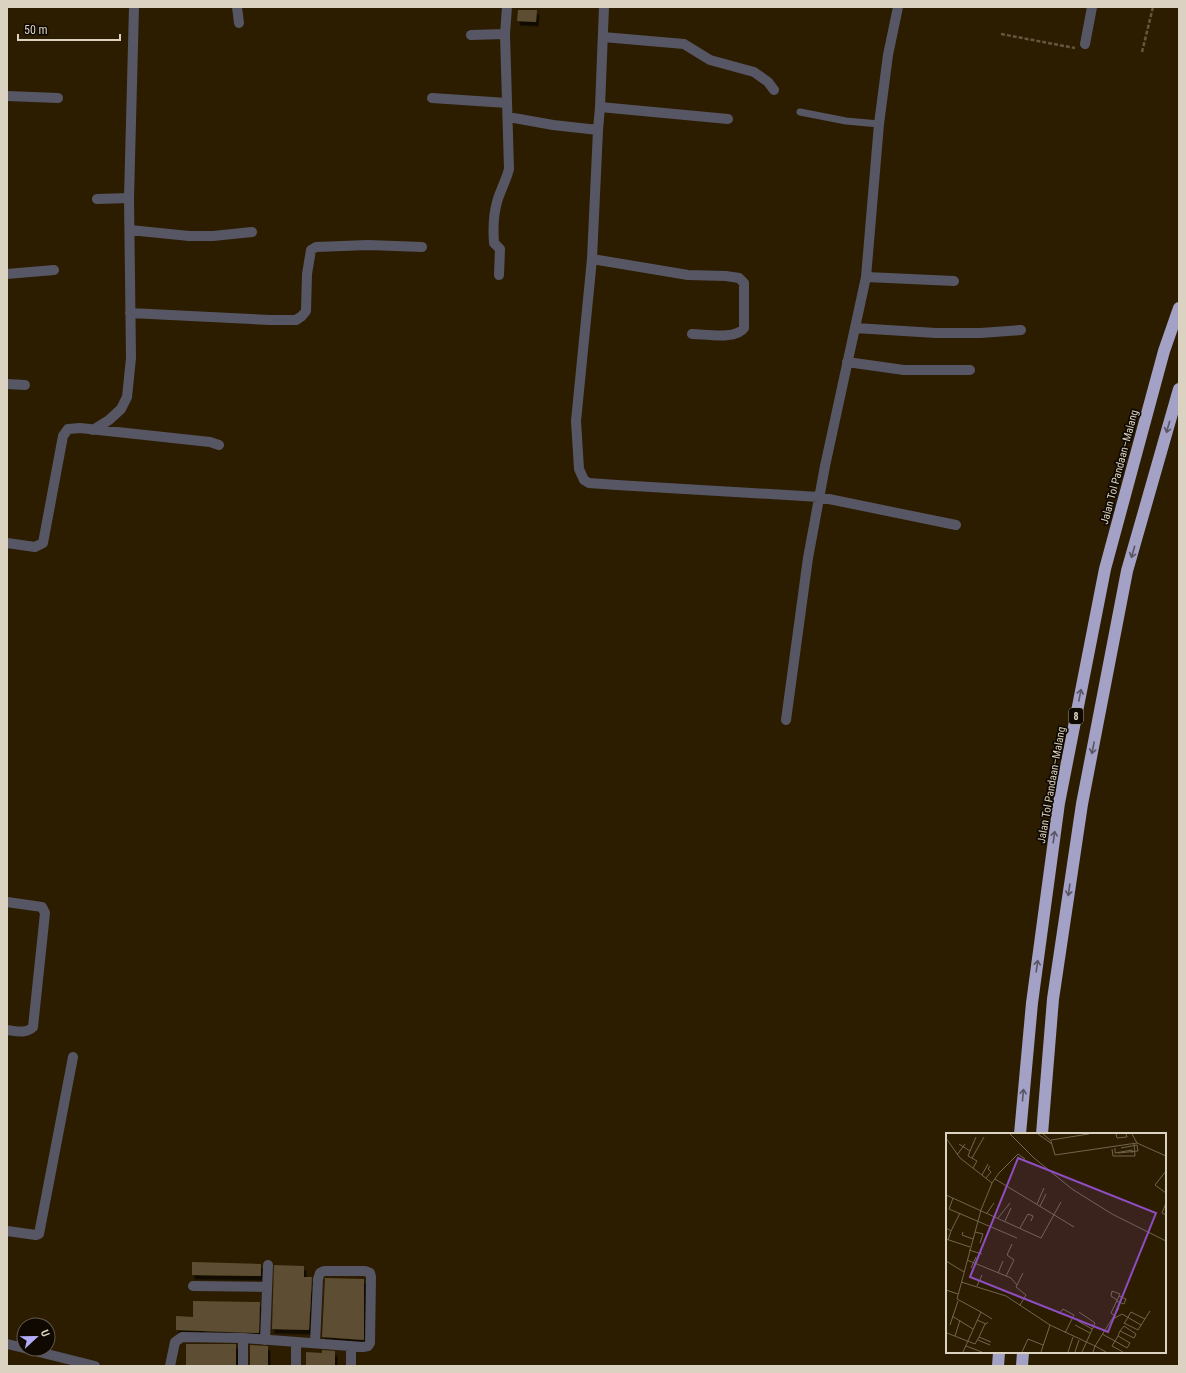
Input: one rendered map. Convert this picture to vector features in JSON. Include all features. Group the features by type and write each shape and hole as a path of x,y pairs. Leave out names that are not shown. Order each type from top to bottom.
{"highway":[{"name":"Jalan Tol Pandaan–Malang","path":"1020,1133 1032,1003 1060,795 1105,569 1164,350 1179,308"},
{"name":"8","path":"1042,1133 1053,999 1082,804 1127,571 1179,389"},
{"path":"998,1366 999,1353"},
{"path":"1022,1366 1023,1353"}],"street":[{"path":"94,430 109,420 121,408 127,396 131,358 129,198 134,7"},
{"path":"237,7 239,23"},
{"path":"499,275 500,249 494,243 493,218 497,201 509,170 505,34 507,7"},
{"path":"604,7 592,259 576,421 579,469 584,480 590,483 617,485 819,497 956,524"},
{"path":"786,720 808,558 819,497 866,277 879,124 888,55 898,7"},
{"path":"1085,44 1092,7"},
{"path":"471,35 505,34"},
{"path":"603,37 684,44 710,60 754,72 768,82 774,90"},
{"path":"7,96 58,98"},
{"path":"432,98 506,103"},
{"path":"600,107 728,119"},
{"path":"508,117 553,125 598,130"},
{"path":"97,198 129,198"},
{"path":"130,230 189,236 213,236 252,232"},
{"path":"130,314 296,320 306,311 307,274 311,250 316,247 368,245 422,246"},
{"path":"592,259 688,275 726,276 738,278 742,281 744,283 744,328 741,332 731,335 692,334"},
{"path":"7,274 54,270"},
{"path":"866,277 954,281"},
{"path":"854,328 936,334 1021,330"},
{"path":"847,362 904,370 970,370"},
{"path":"7,384 25,386"},
{"path":"7,543 32,547 43,543 63,436 68,429 80,428 210,442 220,445"},
{"path":"7,902 42,907 45,913 33,1026 30,1030 23,1032 7,1030"},
{"path":"7,1231 36,1235 39,1234 73,1058"},
{"path":"265,1340 268,1265"},
{"path":"170,1366 175,1342 182,1337 243,1338 351,1346 368,1346 370,1343 370,1273 365,1271 324,1271 320,1273 318,1279 315,1343"},
{"path":"193,1286 267,1287"},
{"path":"243,1338 243,1366"},
{"path":"296,1342 296,1366"},
{"path":"351,1346 351,1366"},
{"path":"56,1356 94,1366"}],"lane":[{"path":"800,112 846,121 879,124"}],"path":[{"path":"1142,52 1153,7"},
{"path":"1001,34 1078,48 1085,44"}],"building":[{"path":"518,10 537,10 536,22 517,21"},
{"path":"192,1262 261,1264 261,1276 192,1275"},
{"path":"274,1265 304,1266 304,1277 312,1277 309,1330 272,1329"},
{"path":"325,1278 364,1279 364,1340 322,1337"},
{"path":"193,1301 260,1302 259,1333 176,1330 176,1316 193,1317"},
{"path":"186,1344 236,1344 236,1366 186,1366"},
{"path":"250,1345 268,1346 268,1366 250,1366"},
{"path":"322,1350 335,1351 335,1366 306,1366 306,1352 322,1353"}]}
